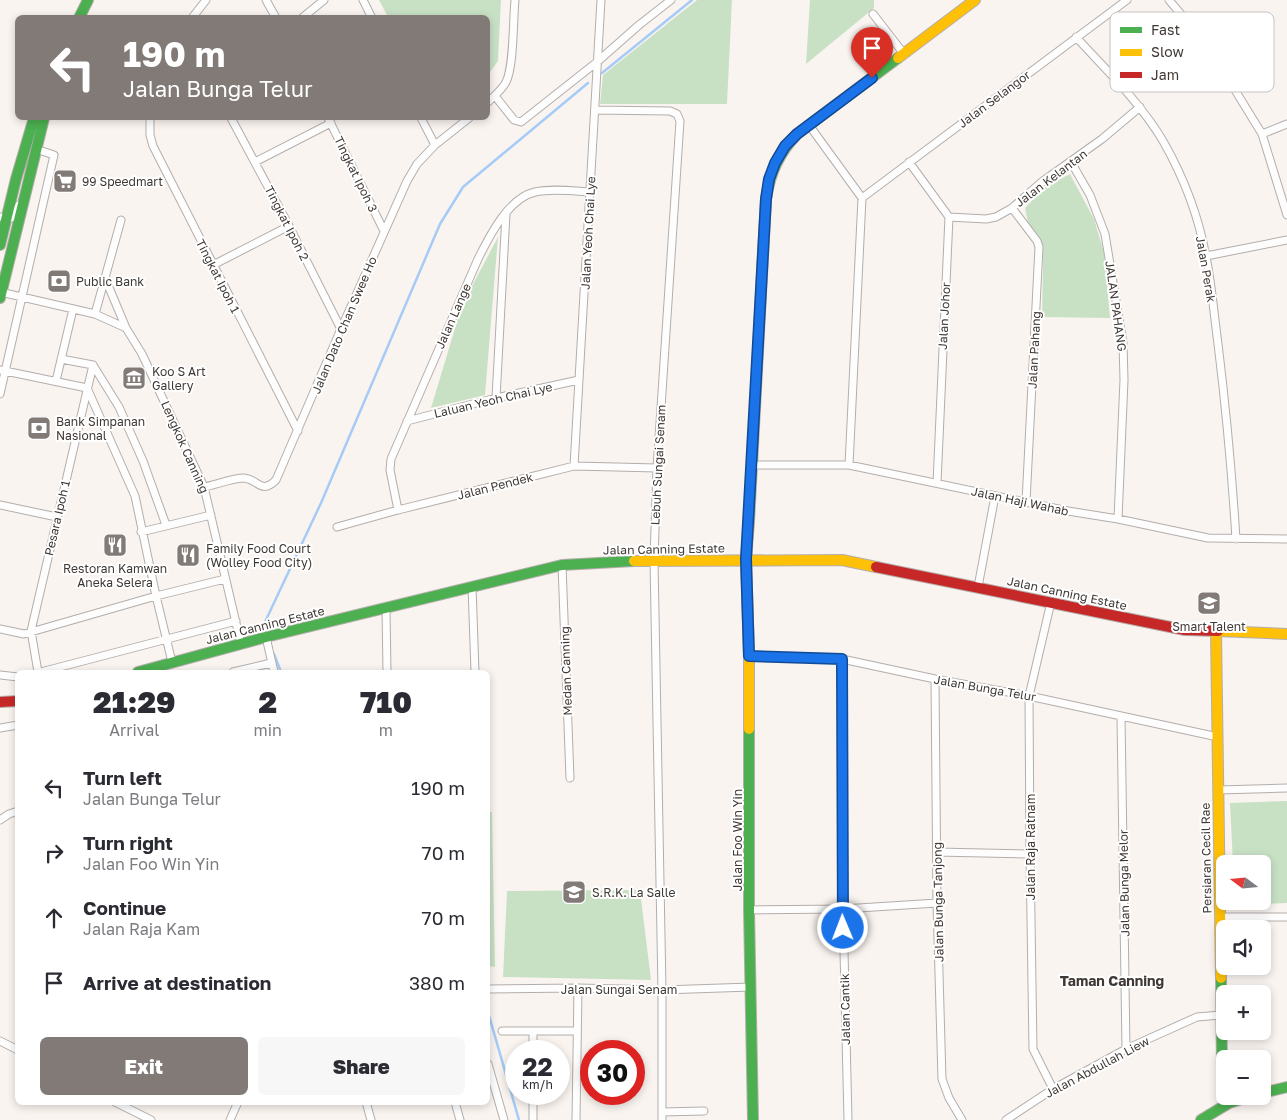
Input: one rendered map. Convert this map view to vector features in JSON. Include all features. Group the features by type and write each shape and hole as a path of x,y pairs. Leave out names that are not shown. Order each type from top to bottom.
{"street":[{"path":"80,15 88,0"},
{"path":"194,15 206,0"},
{"path":"266,0 274,15"},
{"path":"306,15 324,0"},
{"path":"363,0 370,15"},
{"path":"490,100 507,82 515,0"},
{"name":"Jalan Yeoh Chai Lye","path":"574,466 601,0"},
{"path":"495,96 514,120 521,122 671,0"},
{"name":"Jalan Foo Win Yin","path":"753,1120 749,910 749,656 746,559 753,465 766,199 769,179 775,163 785,146 797,134 975,0"},
{"name":"Jalan Selangor","path":"1110,12 1127,0"},
{"path":"1169,0 1179,12"},
{"name":"Jalan Selangor","path":"862,198 1110,12"},
{"path":"873,14 904,54"},
{"name":"Jalan Perak","path":"1076,37 1110,75"},
{"name":"Jalan Perak","path":"1126,92 1140,108 1163,141 1178,169 1206,256 1226,417 1236,539"},
{"path":"1236,92 1262,134 1287,215"},
{"name":"Jalan Kelantan","path":"949,217 986,219 996,217 1012,208 1043,181 1071,162 1140,108"},
{"name":"Lebuh Sungai Senam","path":"595,110 670,111 677,114 679,118 657,468 654,560 662,990"},
{"path":"0,245 3,218 33,120"},
{"path":"43,120 0,294 22,297 95,314 126,328"},
{"name":"Tingkat Ipoh 1","path":"150,120 150,135 153,146 298,432"},
{"name":"Tingkat Ipoh 2","path":"232,120 290,226 341,329"},
{"path":"255,162 329,120"},
{"name":"Tingkat Ipoh 3","path":"329,120 384,231"},
{"path":"422,120 435,145"},
{"name":"Jalan Dato Chan Swee Ho","path":"204,487 243,478 259,486 266,486 272,484 279,476 341,329 407,182 417,164 435,145 466,120"},
{"path":"1262,134 1287,124"},
{"path":"809,126 862,198 849,465"},
{"path":"0,394 3,370 22,297 54,155 36,149"},
{"path":"909,162 949,217"},
{"name":"JALAN PAHANG","path":"1071,162 1090,195 1105,234 1123,343 1124,380 1118,519"},
{"name":"Jalan Lange","path":"398,510 390,470 392,459 478,259 492,231 515,204 533,192 543,190 590,192"},
{"path":"3,218 14,216 21,199 26,195"},
{"name":"Jalan Pahang","path":"1012,208 1037,241 1039,247 1026,502"},
{"path":"496,398 506,214"},
{"name":"Jalan Johor","path":"937,482 949,217"},
{"path":"95,314 121,220"},
{"path":"213,265 290,226"},
{"path":"1206,256 1287,240"},
{"name":"Lengkok Canning","path":"105,278 126,328 146,363 204,487 241,644"},
{"path":"56,381 72,309"},
{"path":"61,359 93,365 119,408 143,461 166,525"},
{"name":"Pesara Ipoh 1","path":"40,670 31,631 93,365"},
{"path":"3,370 87,388 135,496 141,532 172,662"},
{"name":"Laluan Yeoh Chai Lye","path":"407,421 496,398 579,380"},
{"name":"Jalan Haji Wahab","path":"753,465 849,465 1208,538 1287,539"},
{"name":"Jalan Pendek","path":"337,527 574,466 657,468"},
{"path":"978,587 995,496"},
{"path":"0,505 58,517"},
{"path":"141,532 211,515"},
{"name":"Jalan Canning Estate","path":"145,670 266,637 562,565 654,560 842,560 1185,630 1287,634"},
{"name":"Medan Canning","path":"562,565 570,778"},
{"path":"0,629 24,634 156,596 225,579"},
{"path":"472,586 476,670"},
{"name":"Jalan Raja Ratnam","path":"1051,602 1030,696 1030,854 1032,1049 1053,1089"},
{"path":"386,609 387,670"},
{"path":"72,669 167,639 236,621"},
{"name":"Persiaran Cecil Rae","path":"1216,632 1221,985"},
{"path":"266,637 273,670"},
{"name":"Jalan Bunga Telur","path":"749,656 842,659 935,679 1030,696 1218,737"},
{"name":"Jalan Cantik","path":"842,659 843,909 848,1120"},
{"path":"241,670 271,663"},
{"path":"0,675 15,677"},
{"name":"Jalan Bunga Tanjong","path":"935,679 937,904 942,1079 948,1098 962,1120"},
{"path":"0,702 15,701"},
{"name":"Jalan Bunga Melor","path":"1121,717 1126,1049"},
{"path":"0,728 15,726"},
{"path":"1218,790 1287,788"},
{"path":"0,820 15,812"},
{"path":"937,852 1030,854"},
{"path":"749,910 843,909 937,904"},
{"path":"1220,918 1287,917"},
{"name":"Jalan Sungai Senam","path":"490,989 578,988 662,990 751,987"},
{"path":"576,1120 578,988"},
{"path":"662,990 662,1116 704,1111"},
{"name":"Jalan Abdullah Liew","path":"1006,1120 1053,1089 1126,1049 1197,1017 1216,1015"},
{"path":"502,1031 577,1031"},
{"path":"533,1031 533,1040"},
{"path":"0,1041 15,1048"},
{"path":"490,1071 504,1120"},
{"path":"1271,1091 1287,1087"},
{"path":"121,1105 151,1120"},
{"path":"230,1120 237,1105"},
{"path":"367,1105 371,1120"},
{"path":"456,1105 460,1120"},
{"path":"533,1105 534,1120"},
{"path":"1202,1120 1222,1105"}],"green space":[{"path":"379,0 501,0 498,61 490,72 490,15 387,15"},
{"path":"697,0 732,0 727,104 600,104 603,75"},
{"path":"810,0 874,0 874,8 806,64"},
{"path":"1070,174 1094,219 1104,252 1110,318 1042,317 1043,266 1041,239 1028,223 1025,208 1045,187"},
{"path":"498,237 485,395 431,408 462,305"},
{"path":"1287,801 1287,903 1271,904 1271,855 1233,855 1230,803"},
{"path":"490,812 492,812 495,967 490,966"},
{"path":"640,890 651,980 503,977 507,891"}],"waterway":[{"path":"602,73 692,0"},
{"path":"265,622 321,503 440,224 463,187 588,83"},
{"path":"274,654 280,670"},
{"path":"490,1019 519,1120"}],"traffic: fast":[{"path":"80,15 88,0"},
{"path":"749,522 766,199 770,181 780,156 797,134 898,58"},
{"path":"0,245 16,179 33,120"},
{"path":"0,298 44,120"},
{"path":"145,670 266,637 562,565 634,561"},
{"path":"749,729 749,910 753,1120"},
{"path":"1221,978 1222,1050"},
{"path":"1271,1091 1287,1087"},
{"path":"1201,1120 1226,1105"}],"traffic: slow":[{"path":"898,58 975,0"},
{"path":"749,522 746,559 749,729"},
{"path":"634,561 842,560 876,567"},
{"path":"1218,631 1287,634"},
{"path":"1216,632 1221,978"}],"traffic: jam":[{"path":"876,567 1185,630 1218,631"},
{"path":"0,702 15,701"}],"place":[{"name":"99 Speedmart","path":"65,181"},
{"name":"Public Bank","path":"59,281"},
{"name":"Koo S Art Gallery","path":"134,378"},
{"name":"Bank Simpanan Nasional","path":"39,428"},
{"name":"Restoran Kamwan Aneka Selera","path":"115,545"},
{"name":"Family Food Court (Wolley Food City)","path":"188,555"},
{"name":"Smart Talent","path":"1209,603"},
{"name":"S.R.K. La Salle","path":"574,892"}],"district":[{"name":"Taman Canning","path":"1112,980"}],"route":[{"path":"843,928 842,659 749,656 746,559 753,465 766,199 769,179 775,163 785,146 797,134 872,78"}]}
